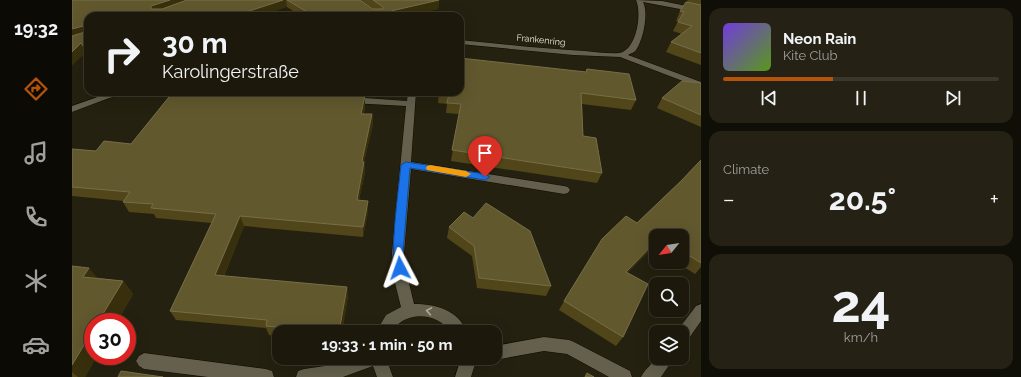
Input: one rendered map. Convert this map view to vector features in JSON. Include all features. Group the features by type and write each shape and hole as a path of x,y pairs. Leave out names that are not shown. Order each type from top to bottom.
{"street":[{"path":"639,0 701,11"},
{"path":"621,55 632,50 638,40 641,26 642,6 639,0"},
{"name":"Frankenring","path":"464,42 573,53 621,55 701,85"},
{"path":"72,109 106,96"},
{"path":"409,310 402,283 398,253 412,96"},
{"path":"340,99 411,104"},
{"path":"406,165 564,190"},
{"path":"387,325 391,320 409,310 430,310 450,319 455,325"},
{"path":"689,326 701,310"},
{"path":"502,352 544,344 569,348 624,377"},
{"path":"144,361 266,377"},
{"path":"304,377 332,373 355,365"},
{"path":"379,365 385,377"},
{"path":"463,377 467,365"},
{"path":"649,377 654,374 661,365"}],"building":[{"path":"72,0 170,0 151,6 151,9 162,9 187,0 283,0 246,12 84,12 84,26 72,29"},
{"path":"287,0 360,0 373,9 383,9 383,7 373,0 439,0 391,12 307,12"},
{"path":"686,2 701,5 701,53 671,42 692,26 678,22 684,12 680,11"},
{"path":"84,32 84,47 81,43 72,52 72,36"},
{"path":"464,58 586,72 587,69 629,74 636,100 581,93 583,136 596,138 602,173 452,150 461,104 447,103 449,96 464,96"},
{"path":"682,81 701,83 701,115 662,98"},
{"path":"170,96 365,96 361,114 372,114 362,161 364,162 357,200 368,201 363,227 240,216 215,275 347,287 340,325 272,325 272,327 266,326 267,320 170,311 216,214 151,208 153,204 123,202 130,192 72,187 72,149 96,151 104,141 131,144"},
{"path":"701,160 701,263 689,255 689,229 649,229 649,248 626,272 648,284 623,337 564,301 602,239 626,216 637,223"},
{"path":"486,203 530,231 551,286 479,278 474,246 449,227 464,212 473,218"},
{"path":"72,266 89,268 83,277 123,281 103,313 84,313 84,345 72,365"},
{"path":"121,371 163,377 118,377"},
{"path":"587,373 594,377 585,377"}],"slow traffic":[{"path":"430,168 466,174"}],"route":[{"path":"400,268 398,253 406,165 485,177"}]}
